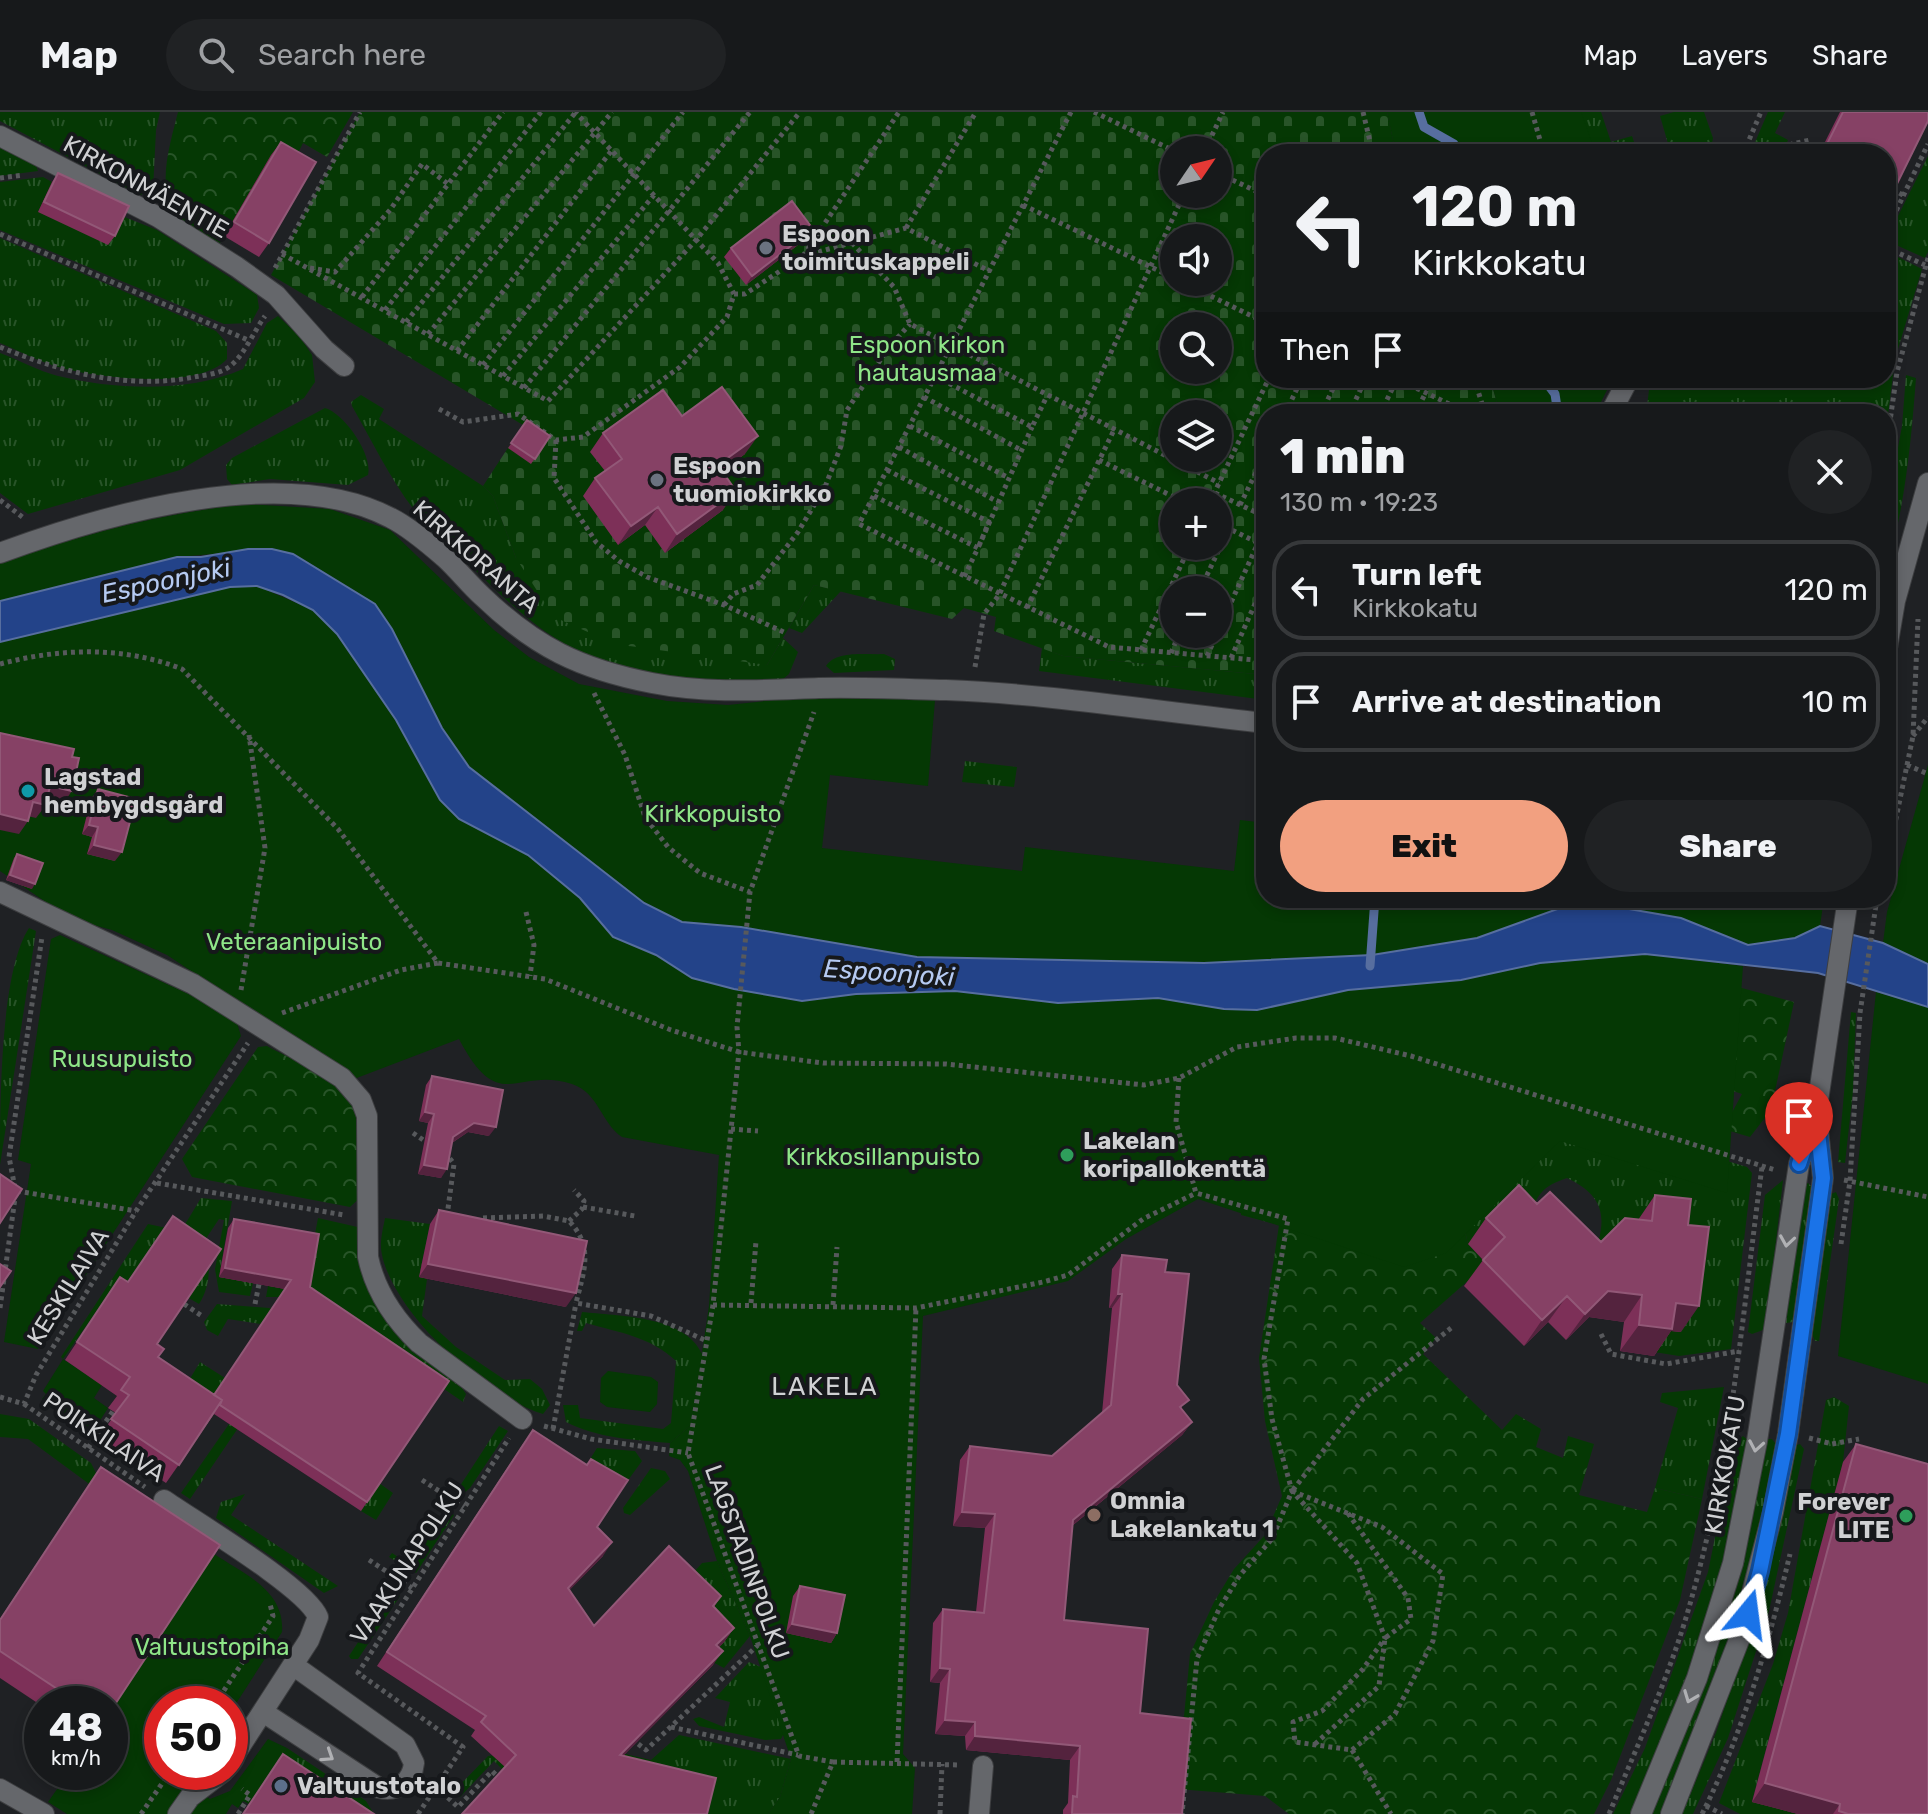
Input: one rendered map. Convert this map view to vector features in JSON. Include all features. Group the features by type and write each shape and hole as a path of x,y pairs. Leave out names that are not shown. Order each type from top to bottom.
{"street":[{"name":"KIRKONMÄENTIE","path":"0,136 158,217 265,287 344,366"},
{"path":"1896,597 1928,483"},
{"name":"KIRKKORANTA","path":"0,553 47,536 169,503 235,494 315,497 353,504 391,518 444,557 531,638 587,668 654,683 732,692 823,688"},
{"path":"823,688 962,691 1256,722"},
{"path":"0,892 45,916 133,954 238,1011 342,1078 361,1100 367,1116 368,1257 373,1278 405,1329 522,1419"},
{"name":"KIRKKOKATU","path":"1641,1814 1697,1678 1733,1563 1757,1441 1799,1164 1816,1114 1847,908"},
{"name":"KIRKKOKATU","path":"1671,1814 1741,1635 1770,1527 1788,1434 1823,1178 1816,1114"},
{"path":"164,1500 284,1582 315,1610 317,1625 248,1735"},
{"path":"263,1712 379,1788 398,1787 410,1777 414,1763 405,1745 293,1665"},
{"path":"979,1814 983,1766"},
{"path":"0,1789 44,1814"},
{"path":"178,1814 199,1790"}],"path":[{"path":"265,287 360,112"},
{"path":"362,297 503,112"},
{"path":"385,310 541,112"},
{"path":"406,322 575,112 718,263 734,294 727,317 680,367 583,437 556,440 518,414 463,422 439,409"},
{"path":"428,334 612,112"},
{"path":"483,365 683,112"},
{"path":"524,388 750,112"},
{"path":"282,254 548,401 696,240 800,112"},
{"path":"803,256 899,112"},
{"path":"906,228 976,112"},
{"path":"1071,112 859,524 1109,647 1256,660"},
{"path":"1094,112 1160,144"},
{"path":"1212,136 1223,112"},
{"path":"1363,112 1371,144"},
{"path":"1532,112 1541,144"},
{"path":"1747,144 1761,112"},
{"path":"1792,144 1810,140"},
{"path":"1896,211 1928,144"},
{"path":"457,351 612,150"},
{"path":"305,267 335,272 373,231 422,164 448,184"},
{"path":"1232,180 1256,191"},
{"path":"1896,192 1903,195"},
{"path":"503,376 654,195"},
{"path":"1023,205 1160,271"},
{"path":"975,667 984,614 999,595 1178,208"},
{"path":"734,294 745,294 803,256 906,228 989,271"},
{"path":"0,234 248,340 232,365 223,370 169,382 128,381 59,370 0,347"},
{"path":"852,243 894,287 910,324 1219,483"},
{"path":"1896,252 1927,262 1896,379"},
{"path":"777,262 781,268"},
{"path":"1211,296 1256,318"},
{"path":"724,605 733,594 757,585 798,532 836,460 847,410 889,347 910,324"},
{"path":"935,376 1032,427"},
{"path":"1417,388 1449,403"},
{"path":"1420,404 1426,392"},
{"path":"964,577 1047,396"},
{"path":"924,397 1021,450"},
{"path":"1217,488 1256,405"},
{"path":"910,426 1009,478"},
{"path":"1027,608 1114,430"},
{"path":"556,440 554,478 588,529 619,561 647,577 724,605 786,633"},
{"path":"899,447 998,502"},
{"path":"1099,460 1160,490"},
{"path":"887,470 989,522 978,548"},
{"path":"1240,505 1256,472"},
{"path":"874,496 978,548"},
{"path":"0,500 26,520"},
{"path":"1232,501 1256,512"},
{"path":"588,529 600,520"},
{"path":"1232,530 1256,542"},
{"path":"1232,600 1256,547"},
{"path":"1141,650 1183,560"},
{"path":"1231,658 1256,602"},
{"path":"1896,818 1913,736 1918,611"},
{"path":"1171,653 1173,648"},
{"path":"1207,656 1210,648"},
{"path":"0,664 93,650 154,658 182,669 249,734 338,829 438,963"},
{"path":"587,668 596,698 625,755 645,817 668,847 700,873 750,892"},
{"path":"688,1453 713,1305 739,1052 737,1027 750,892 823,688"},
{"path":"1913,736 1928,717"},
{"path":"238,1011 265,848 249,734"},
{"path":"1907,765 1928,774"},
{"path":"1860,1013 1874,908"},
{"path":"526,912 534,945 530,976"},
{"name":"KESKILAIVA","path":"0,1308 16,1191 9,1157 45,916"},
{"path":"260,1025 282,1013 401,970 438,963 545,979 671,1030 739,1052 823,1063 946,1064 1144,1085 1179,1078 1237,1047 1296,1038 1335,1038 1411,1056 1762,1167 1726,1439 1693,1593 1671,1661 1609,1814"},
{"name":"KESKILAIVA","path":"24,1404 36,1375 136,1211 260,1025"},
{"path":"1179,1078 1176,1122 1196,1193"},
{"path":"731,1129 758,1131"},
{"path":"413,1133 448,1153 454,1164 447,1216"},
{"path":"1850,1181 1928,1197"},
{"path":"156,1183 369,1219"},
{"path":"8,1190 16,1191"},
{"path":"569,1221 583,1207 584,1201 574,1190"},
{"name":"KESKILAIVA","path":"16,1191 136,1211"},
{"path":"713,1305 751,1303 916,1308 1068,1275 1143,1219 1196,1193 1288,1219 1264,1359 1272,1419 1292,1491 1357,1563 1385,1638 1379,1686 1314,1745"},
{"path":"583,1207 635,1216"},
{"path":"483,1218 543,1216 569,1221 586,1245 587,1260 553,1429"},
{"path":"751,1303 756,1241"},
{"path":"833,1305 837,1247"},
{"path":"255,1304 259,1284"},
{"path":"576,1303 651,1316 707,1341"},
{"path":"184,1304 202,1316"},
{"path":"897,1762 916,1308"},
{"path":"1182,1814 1197,1659 1219,1609 1240,1575 1272,1539 1292,1491 1363,1399 1451,1328"},
{"path":"1601,1334 1611,1354 1666,1364 1739,1351"},
{"path":"0,1397 24,1404"},
{"name":"POIKKILAIVA","path":"24,1404 164,1500"},
{"path":"88,1448 113,1411"},
{"name":"LAGSTADINPOLKU","path":"522,1419 591,1439 688,1453 799,1756"},
{"name":"VAAKUNAPOLKU","path":"418,1814 463,1747 358,1673 522,1419"},
{"path":"1814,1439 1832,1444 1859,1439"},
{"path":"422,1480 464,1507"},
{"path":"1292,1491 1347,1511 1382,1527 1443,1574 1433,1641 1395,1714 1352,1750 1295,1742 1293,1722 1322,1711 1363,1669 1385,1638 1411,1619 1408,1598 1347,1511"},
{"path":"369,1560 412,1588"},
{"path":"227,1686 273,1616 264,1594"},
{"path":"624,1732 646,1750 758,1645"},
{"path":"670,1727 850,1765 897,1762 983,1766"},
{"path":"1352,1750 1391,1814"},
{"path":"811,1814 833,1762"},
{"path":"940,1814 942,1764"},
{"path":"436,1787 458,1807 492,1771 498,1777"},
{"path":"141,1814 158,1790"},
{"path":"238,1814 250,1795 243,1790"},
{"path":"1706,1806 1722,1814"}],"green space":[{"path":"0,112 160,112 153,190 140,195 0,121"},
{"path":"178,112 353,112 327,157 303,143 291,167 271,156 220,243 182,220 171,206 166,166"},
{"name":"Espoon kirkon hautausmaa","path":"360,112 1387,112 1394,144 1256,144 1256,388 1493,388 1497,404 1256,404 1256,674 1063,656 994,631 996,617 964,608 952,619 814,585 767,665 615,644 554,617 516,558 493,496 483,486 523,425 271,275"},
{"path":"1387,112 1581,112 1592,144 1394,144"},
{"path":"1480,112 1601,112 1611,142 1632,136 1635,144 1489,144"},
{"path":"1674,112 1704,112 1713,138 1712,144 1668,144 1660,116"},
{"path":"1768,112 1785,112 1775,133 1788,140 1786,144 1754,144"},
{"path":"0,146 36,166 38,171 0,176"},
{"path":"1928,156 1928,252 1925,258 1896,245 1896,220"},
{"path":"43,177 52,182 38,212 122,216 157,230 257,295 259,308 251,323 224,324 0,230 0,182"},
{"path":"0,238 216,331 227,343 227,359 213,369 194,375 121,378 58,367 0,343"},
{"path":"1896,256 1922,269 1896,356"},
{"path":"278,316 300,337 312,355 315,382 304,398 180,470 28,514 0,493 0,353 51,374 80,381 152,387 199,382 243,369 267,323"},
{"path":"1906,375 1916,378 1903,499 1896,533 1896,458"},
{"path":"1493,388 1608,388 1600,404 1497,404"},
{"path":"1891,388 1889,404 1647,404 1649,390"},
{"path":"361,395 384,409 379,419 483,486 493,496 516,558 767,665 783,638 798,652 789,674 782,680 759,681 659,675 612,665 557,639 528,619 415,511 352,406 351,402"},
{"path":"325,408 341,418 356,436 366,457 368,475 348,485 270,479 232,485 227,479 226,465 232,458"},
{"name":"Kirkkopuisto","path":"246,504 330,509 390,530 494,630 529,657 579,684 667,701 728,705 812,696 935,700 928,786 830,775 822,848 1022,871 1025,847 1234,871 1240,820 1256,822 1256,908 1560,908 1477,938 1372,955 1204,963 917,957 741,927 682,922 644,903 469,767 442,728 375,604 306,561 272,549 177,557 0,601 0,563 122,526"},
{"path":"814,585 841,591 802,633 789,628"},
{"name":"Kirkkosillanpuisto","path":"257,586 313,610 337,634 396,720 440,800 459,819 528,855 580,898 613,937 656,955 692,978 734,989 802,1001 856,994 955,991 1058,1003 1158,998 1224,1009 1257,1010 1348,990 1461,980 1540,962 1645,954 1743,966 1727,1193 1560,1141 1446,1253 1404,1267 1198,1199 1126,1239 1068,1281 923,1316 903,1754 915,1768 912,1814 768,1814 780,1797 791,1759 750,1636 717,1561 688,1471 680,1460 669,1456 670,1443 691,1425 709,1306 719,1155 622,1137 588,1094 572,1084 553,1080 498,1083 473,1063 459,1039 354,1079 167,955 112,930 71,919 0,871 0,642 160,599 193,592"},
{"path":"1042,648 1063,656 1256,674 1256,699 1039,671"},
{"path":"884,654 895,659 894,670 834,673 826,666 844,655"},
{"path":"965,761 1017,767 1014,787 962,782"},
{"path":"1928,765 1928,964 1883,943 1888,908 1896,908 1896,880"},
{"name":"Kirkkopuisto","path":"1623,908 1823,908 1820,926 1795,938 1748,945 1681,918"},
{"path":"29,928 36,931 0,1165 7,1007 19,948"},
{"name":"Ruusupuisto","path":"60,935 217,1007 237,1023 241,1036 38,1349 4,1342 31,1164 18,1160 51,939"},
{"path":"1712,980 1794,1002 1771,1110 1750,1137 1723,1129 1742,1094 1702,1081"},
{"path":"1876,992 1928,1007 1928,1384 1838,1356"},
{"path":"1158,998 1459,1206 1468,1244 1487,1264 1420,1323 1436,1338 1423,1354 1502,1430 1516,1414 1541,1429 1536,1447 1563,1458 1568,1436 1594,1444 1579,1495 1647,1512 1655,1488 1702,1499 1680,1600 1611,1780 1594,1814 1289,1814 1265,1796 1177,1789 1190,1654 1214,1602 1234,1569 1265,1535 1282,1496 1265,1421 1259,1358 1279,1225 1241,1215 1241,1201 1058,1003"},
{"path":"1851,1012 1856,1013 1853,1091 1845,1163 1838,1162"},
{"path":"267,1046 319,1073 342,1090 350,1101 360,1132 362,1196 350,1207 192,1177 182,1159 258,1047"},
{"path":"1540,1104 1747,1167 1752,1173 1731,1349 1679,1356 1654,1352 1657,1329 1680,1332 1593,1258 1600,1232 1600,1211 1590,1193 1567,1178 1542,1192 1531,1218 1468,1244 1459,1206"},
{"path":"1783,1180 1767,1319 1763,1330 1752,1334 1748,1332 1765,1195"},
{"path":"1808,1183 1812,1187 1793,1322 1786,1323 1783,1318 1803,1185"},
{"path":"1836,1192 1839,1199 1819,1341 1815,1341 1812,1334 1831,1194"},
{"path":"201,1198 232,1201 219,1277 253,1283 250,1296 219,1292 215,1269 224,1220 219,1219 205,1240 209,1273 199,1304 137,1268 115,1301 107,1296 63,1359 61,1357 148,1224 181,1231"},
{"path":"318,1218 362,1228 417,1351 462,1388 466,1394 463,1402 304,1293"},
{"path":"385,1218 430,1224 419,1277 427,1279 422,1316 456,1347 505,1380 530,1379 542,1389 550,1405 543,1414 495,1390 470,1372 423,1327 390,1278 382,1255"},
{"path":"268,1286 304,1293 320,1307 190,1499 181,1493 229,1424 267,1315 261,1324 228,1319 218,1336 207,1330 204,1322 217,1304 269,1308 297,1316 300,1297 266,1297"},
{"path":"582,1312 631,1317 666,1325 693,1341 702,1354 691,1425 670,1443 603,1435 566,1422 563,1405 578,1405 580,1418 663,1429 671,1423 676,1361 655,1346 622,1333 586,1323 582,1331 577,1331"},
{"path":"63,1359 102,1385 94,1398 108,1408 92,1433 42,1399 46,1394 43,1391"},
{"path":"200,1362 225,1378 205,1408 185,1387"},
{"path":"608,1371 651,1377 658,1382 657,1404 650,1412 607,1407 600,1402 601,1378"},
{"path":"1724,1387 1702,1499 1655,1488 1678,1408 1660,1402 1662,1393"},
{"path":"1834,1397 1849,1406 1843,1462 1752,1801 1797,1814 1740,1814 1719,1803 1773,1664 1788,1613 1826,1400"},
{"path":"0,1414 29,1419 91,1463 97,1475 96,1489 28,1439 0,1437"},
{"path":"499,1426 508,1431 470,1488 465,1492 458,1489"},
{"path":"1743,1436 1748,1440 1722,1576 1660,1756 1630,1814 1613,1814 1645,1748 1708,1572 1734,1443"},
{"path":"1766,1439 1772,1439 1776,1444 1752,1564 1715,1681 1662,1814 1651,1814"},
{"path":"1800,1444 1804,1449 1769,1611 1728,1738 1693,1814 1682,1814 1716,1733 1758,1608 1796,1445"},
{"path":"597,1448 635,1451 642,1461 618,1494 582,1472"},
{"path":"651,1468 665,1471 670,1479 630,1515 624,1513 623,1508"},
{"path":"379,1483 393,1493 376,1520 361,1511"},
{"path":"245,1494 231,1515 338,1586 324,1593 216,1518 221,1502"},
{"path":"446,1508 454,1515 416,1573 389,1557 392,1553 409,1564"},
{"name":"Valtuustopiha","path":"214,1554 249,1576 270,1594 281,1617 282,1632 247,1686 144,1686 144,1790 197,1790 210,1799 231,1790 248,1790 248,1766 268,1739 287,1748 249,1804 243,1801 238,1808 232,1804 226,1814 67,1814 48,1802 56,1790 128,1790 127,1686"},
{"path":"717,1561 750,1636 724,1668 707,1659 695,1571 702,1563"},
{"path":"392,1590 400,1596 358,1659 351,1659 349,1656"},
{"path":"749,1662 761,1667 784,1733 781,1739 765,1740 699,1726 693,1719 699,1717 724,1727 730,1702 715,1698"},
{"path":"679,1735 791,1759 780,1797 768,1814 701,1814 591,1746 651,1760"},
{"path":"287,1748 366,1801 374,1814 343,1814 274,1768"},
{"path":"488,1756 516,1760 504,1771 494,1761 460,1797 454,1791"}],"water":[{"name":"Espoonjoki","path":"248,549 272,549 293,554 375,604 392,629 442,728 469,767 644,903 682,922 741,927 917,957 1204,963 1372,955 1477,938 1560,908 1623,908 1681,918 1748,945 1795,938 1820,926 1883,943 1928,964 1928,1007 1818,973 1645,954 1540,963 1461,980 1348,990 1257,1010 1224,1009 1158,998 1058,1003 955,991 856,994 802,1001 734,989 692,978 656,955 613,937 580,898 528,855 459,819 440,800 396,720 337,634 313,610 283,595 257,586 230,587 0,642 0,601 177,557 201,557"}],"building":[{"path":"1843,112 1928,112 1928,121 1896,186 1896,144 1827,144"},
{"path":"281,142 316,162 269,243 234,222"},
{"path":"58,173 129,206 115,236 44,202"},
{"name":"Espoon toimituskappeli","path":"792,201 813,229 752,276 731,248"},
{"name":"Espoon tuomiokirkko","path":"722,387 758,436 718,465 736,491 677,534 658,507 631,526 595,478 622,459 603,433 663,390 682,416"},
{"path":"527,420 550,436 535,459 511,443"},
{"name":"Lagstad hembygdsgård","path":"0,733 74,749 72,757 79,758 72,791 50,786 46,805 33,802 28,821 0,814"},
{"path":"98,789 136,799 122,852 94,845 98,827 89,825"},
{"path":"17,854 43,863 35,884 10,875"},
{"path":"432,1076 503,1090 496,1127 474,1123 453,1137 447,1169 424,1165 434,1114 425,1112"},
{"path":"0,1174 22,1189 0,1223"},
{"path":"1519,1185 1537,1204 1550,1192 1601,1242 1625,1218 1652,1221 1655,1195 1691,1199 1688,1225 1709,1227 1699,1306 1676,1303 1672,1329 1639,1325 1642,1295 1608,1291 1585,1314 1567,1296 1542,1320 1483,1260 1505,1237 1486,1218"},
{"path":"439,1210 587,1241 576,1293 428,1264"},
{"path":"173,1216 221,1249 157,1344 164,1349 158,1357 222,1400 179,1465 111,1419 129,1395 121,1390 130,1377 77,1342 120,1277 128,1282"},
{"path":"234,1219 319,1234 310,1287 449,1381 367,1502 220,1405 222,1400 214,1395 291,1280 225,1268"},
{"path":"1122,1255 1167,1260 1165,1272 1189,1274 1177,1385 1189,1400 1180,1407 1192,1422 1073,1520 1064,1620 1148,1629 1140,1713 1191,1719 1182,1814 1072,1814 1073,1796 1077,1797 1080,1746 975,1736 975,1722 945,1720 950,1669 940,1668 943,1609 984,1613 995,1514 962,1512 970,1446 1052,1456 1111,1405 1122,1294 1118,1294"},
{"path":"0,1264 11,1271 0,1287"},
{"path":"533,1430 587,1465 591,1459 628,1480 597,1527 612,1542 568,1588 594,1626 669,1546 721,1596 713,1606 734,1628 716,1645 723,1651 620,1755 716,1778 707,1814 462,1814 516,1755 481,1722 486,1716 387,1652"},
{"path":"1856,1444 1928,1464 1928,1814 1848,1814 1839,1811 1840,1804 1765,1783"},
{"path":"101,1467 220,1545 127,1686 53,1686 0,1651 0,1620"},
{"path":"800,1586 845,1595 837,1633 792,1624"},
{"path":"283,1754 374,1814 243,1814"}],"waterway":[{"path":"1419,112 1424,127 1454,144"},
{"path":"1550,388 1556,404"},
{"path":"1370,966 1374,908"}],"place":[{"name":"Espoon toimituskappeli","path":"766,248"},
{"name":"Espoon tuomiokirkko","path":"657,480"},
{"name":"Lagstad hembygdsgård","path":"28,791"},
{"name":"Lakelan koripallokenttä","path":"1067,1155"},
{"name":"Omnia Lakelankatu 1","path":"1094,1515"},
{"name":"Forever LITE","path":"1906,1516"},
{"name":"Valtuustotalo","path":"281,1786"}],"district":[{"name":"LAKELA","path":"825,1386"}],"route":[{"path":"1748,1614 1788,1434 1823,1178 1816,1114 1799,1164"}],"park label":[{"name":"Veteraanipuisto","path":"294,942"}]}
